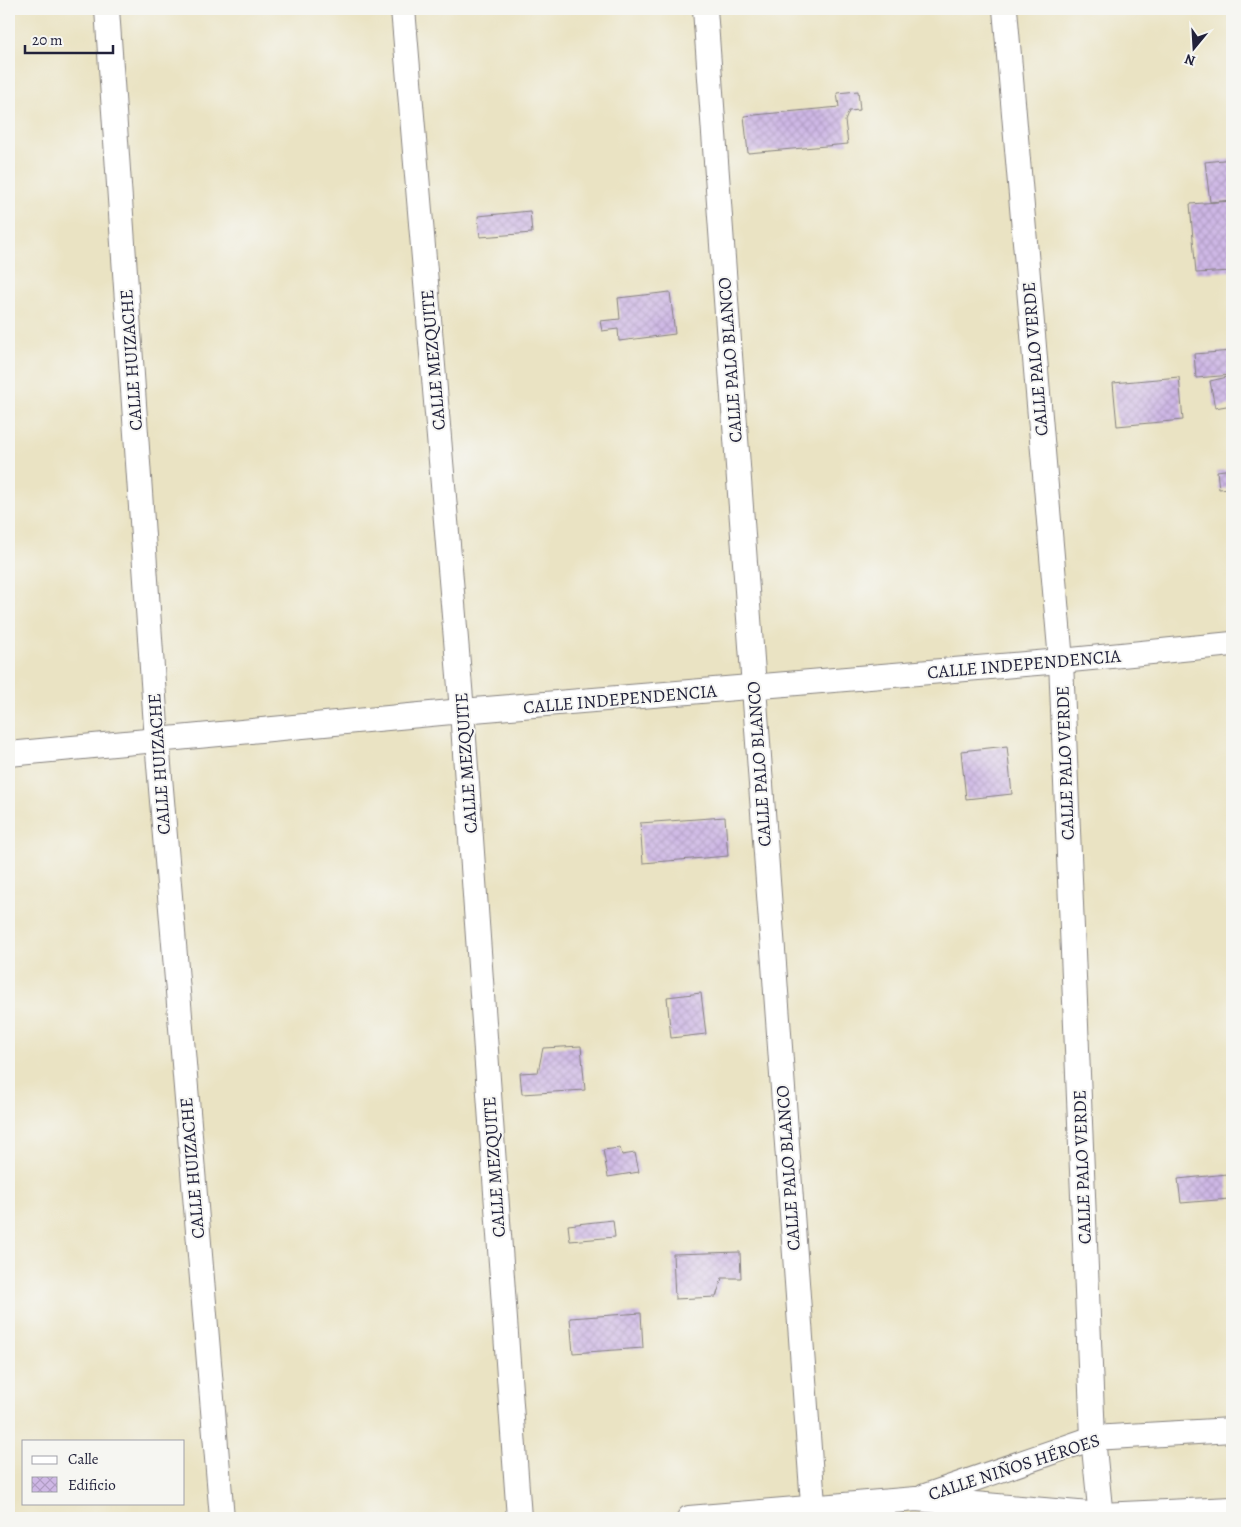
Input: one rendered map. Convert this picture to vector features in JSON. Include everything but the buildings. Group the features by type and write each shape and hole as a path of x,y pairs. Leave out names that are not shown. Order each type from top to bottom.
{"street":[{"name":"CALLE HUIZACHE","path":"107,9 157,741 222,1518"},
{"name":"CALLE MEZQUITE","path":"403,9 462,711 519,1518"},
{"name":"CALLE PALO BLANCO","path":"706,9 753,688 814,1513"},
{"name":"CALLE PALO VERDE","path":"1005,9 1061,661 1093,1438 1101,1516"},
{"name":"CALLE INDEPENDENCIA","path":"9,754 462,711 753,688 1232,644"},
{"name":"CALLE NIÑOS HÉROES","path":"689,1518 814,1513 916,1499 1093,1438 1232,1430"},
{"name":"CALLE NIÑOS HÉROES","path":"916,1499 1101,1516 1232,1509"}]}
